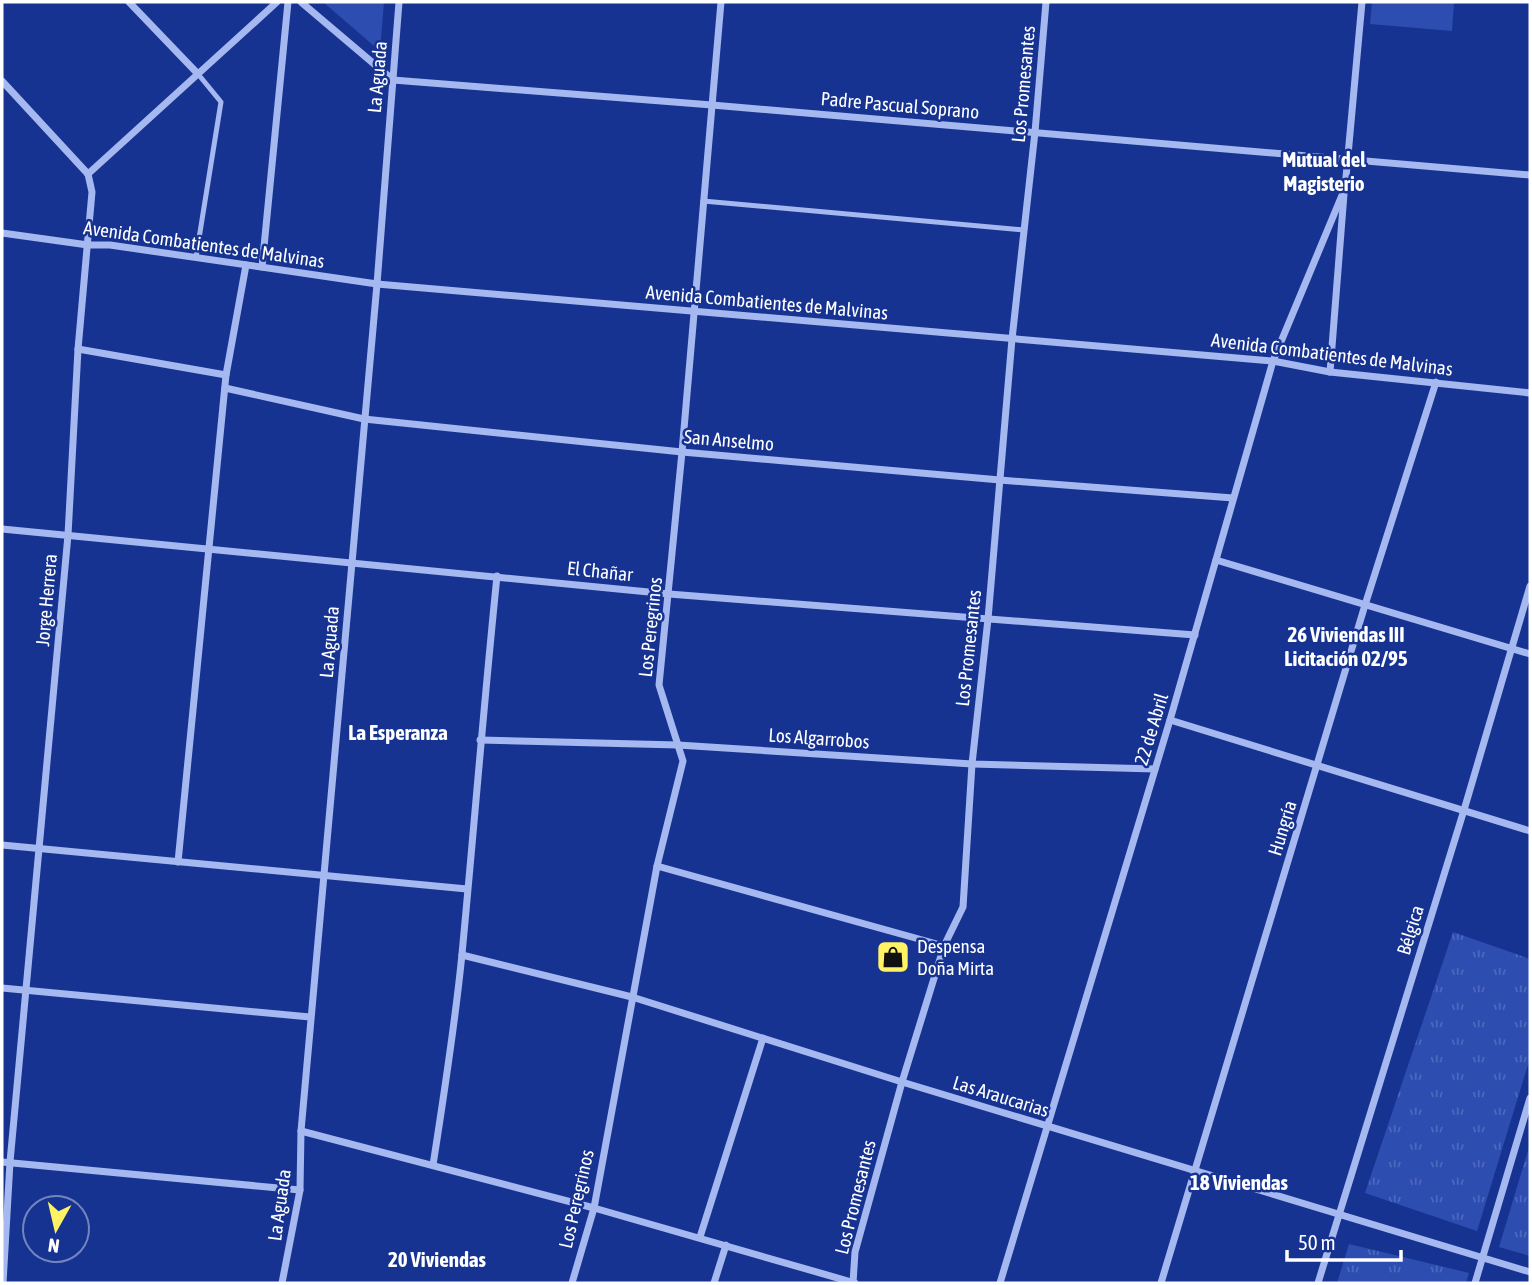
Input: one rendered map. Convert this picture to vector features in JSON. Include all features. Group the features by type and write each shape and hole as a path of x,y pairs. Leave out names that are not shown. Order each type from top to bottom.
{"street":[{"path":"129,2 198,74"},
{"path":"2,81 88,174 277,2"},
{"path":"262,267 288,2"},
{"path":"301,2 393,80"},
{"name":"La Aguada","path":"282,1283 300,1190 301,1131 310,1017 377,284 399,2"},
{"name":"Los Peregrinos","path":"572,1283 594,1208 657,866 683,761 659,685 721,2"},
{"name":"Los Promesantes","path":"853,1283 855,1252 902,1082 944,946 963,907 972,764 1046,2"},
{"name":"22 de Abril","path":"1330,372 1362,2"},
{"name":"Padre Pascual Soprano","path":"393,80 1530,175"},
{"name":"Jorge Herrera","path":"3,1283 6,1162 27,991 68,535 78,349 92,192 88,174"},
{"name":"22 de Abril","path":"1000,1283 1170,720 1273,361 1345,188"},
{"name":"Avenida Combatientes de Malvinas","path":"2,233 110,245 377,284 1273,361 1330,372 1530,393"},
{"path":"178,862 226,375 246,265"},
{"path":"78,349 226,375"},
{"name":"Hungría","path":"1161,1283 1365,605 1436,382"},
{"name":"San Anselmo","path":"225,388 364,419 682,452 1233,498"},
{"name":"El Chañar","path":"2,529 669,594 1195,635"},
{"path":"1216,560 1530,654"},
{"path":"433,1165 462,955 497,576"},
{"name":"Bélgica","path":"1318,1283 1530,586"},
{"path":"1170,720 1530,831"},
{"name":"Los Algarrobos","path":"480,740 678,745 972,764 1155,769"},
{"path":"2,845 467,889"},
{"path":"657,866 944,946"},
{"name":"Las Araucarias","path":"462,955 632,997 902,1082 1530,1272"},
{"path":"2,988 310,1017"},
{"path":"700,1237 763,1038"},
{"path":"1475,1283 1530,1098"},
{"path":"301,1131 700,1237 853,1283"},
{"path":"6,1162 300,1190"},
{"path":"714,1283 726,1245"}],"lane":[{"path":"196,257 221,102 198,74"},
{"path":"703,201 1024,230"}],"green space":[{"path":"323,2 384,2 380,51"},
{"path":"1372,2 1454,2 1452,31 1370,24"},
{"path":"1453,932 1530,959 1530,1058 1477,1231 1365,1193"},
{"path":"1530,1144 1530,1256 1499,1247"},
{"path":"1349,1244 1469,1273 1466,1283 1337,1283"}],"place":[{"name":"Despensa Doña Mirta","path":"893,957"}],"district":[{"name":"Mutual del Magisterio","path":"1324,171"},
{"name":"26 Viviendas III Licitación 02/95","path":"1346,646"},
{"name":"La Esperanza","path":"398,732"},
{"name":"18 Viviendas","path":"1239,1182"},
{"name":"20 Viviendas","path":"437,1259"}]}
